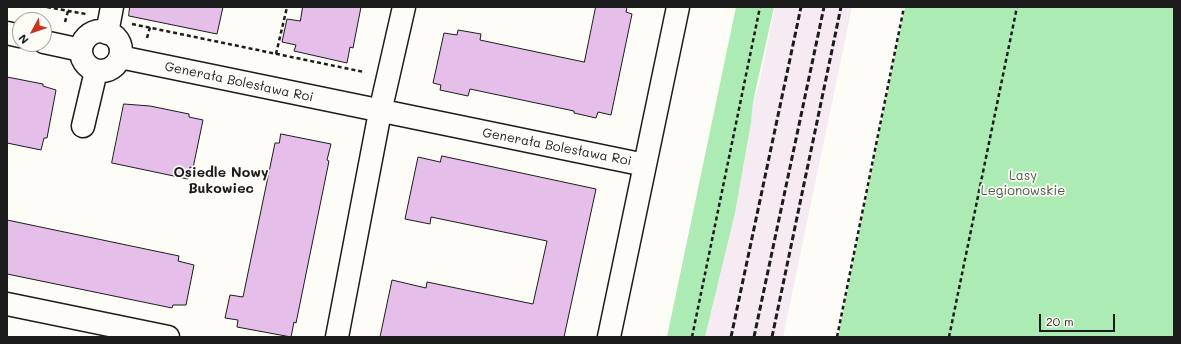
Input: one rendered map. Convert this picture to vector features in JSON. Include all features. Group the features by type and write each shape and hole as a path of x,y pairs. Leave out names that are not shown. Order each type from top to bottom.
{"street":[{"path":"337,337 380,112 404,7"},
{"name":"Generała Bolesława Roi","path":"120,57 380,112 645,165 678,7"},
{"path":"110,20 118,42 120,57 117,64 111,69 96,71 83,61 82,44 87,37 110,20"},
{"path":"52,44 82,50"},
{"path":"83,126 96,71"},
{"path":"609,337 645,165"},
{"path":"7,304 168,337"}],"path":[{"path":"47,7 388,77"},
{"path":"276,54 287,7"},
{"path":"692,337 760,7"},
{"path":"837,337 904,7"},
{"path":"949,337 1017,7"}],"shaded area":[{"path":"775,7 852,7 783,337 705,337 735,213 751,123 753,102 759,85"}],"green space":[{"path":"736,7 774,7 753,102 751,123 735,213 705,337 667,337"},
{"name":"Lasy Legionowskie","path":"905,7 1174,7 1174,337 838,337"}],"building":[{"path":"130,7 223,7 217,34 129,16"},
{"path":"303,7 361,7 353,48 350,47 347,63 294,51 296,45 282,42 287,19 300,21"},
{"path":"596,7 627,7 626,12 632,14 611,115 598,112 596,118 574,113 574,111 470,89 468,96 440,90 441,85 433,83 444,33 457,35 458,30 481,34 480,40 584,62"},
{"path":"7,77 43,84 43,86 56,90 47,138 44,138 41,150 7,143"},
{"path":"124,104 150,106 189,114 189,117 203,120 193,168 190,167 188,179 112,163"},
{"path":"281,134 331,144 327,160 329,161 296,323 294,322 291,337 237,327 238,320 225,318 230,295 243,297 275,143 279,143"},
{"path":"442,156 596,189 564,337 380,337 392,280 426,288 427,282 533,304 547,241 431,217 430,224 405,219 418,157 440,162"},
{"path":"7,220 179,256 178,261 194,265 186,305 173,305 172,308 7,274"}],"railway":[{"path":"731,337 801,7"},
{"path":"754,337 824,7"},
{"path":"772,337 841,7"}],"district":[{"name":"Osiedle Nowy Bukowiec","path":"221,182"}]}
